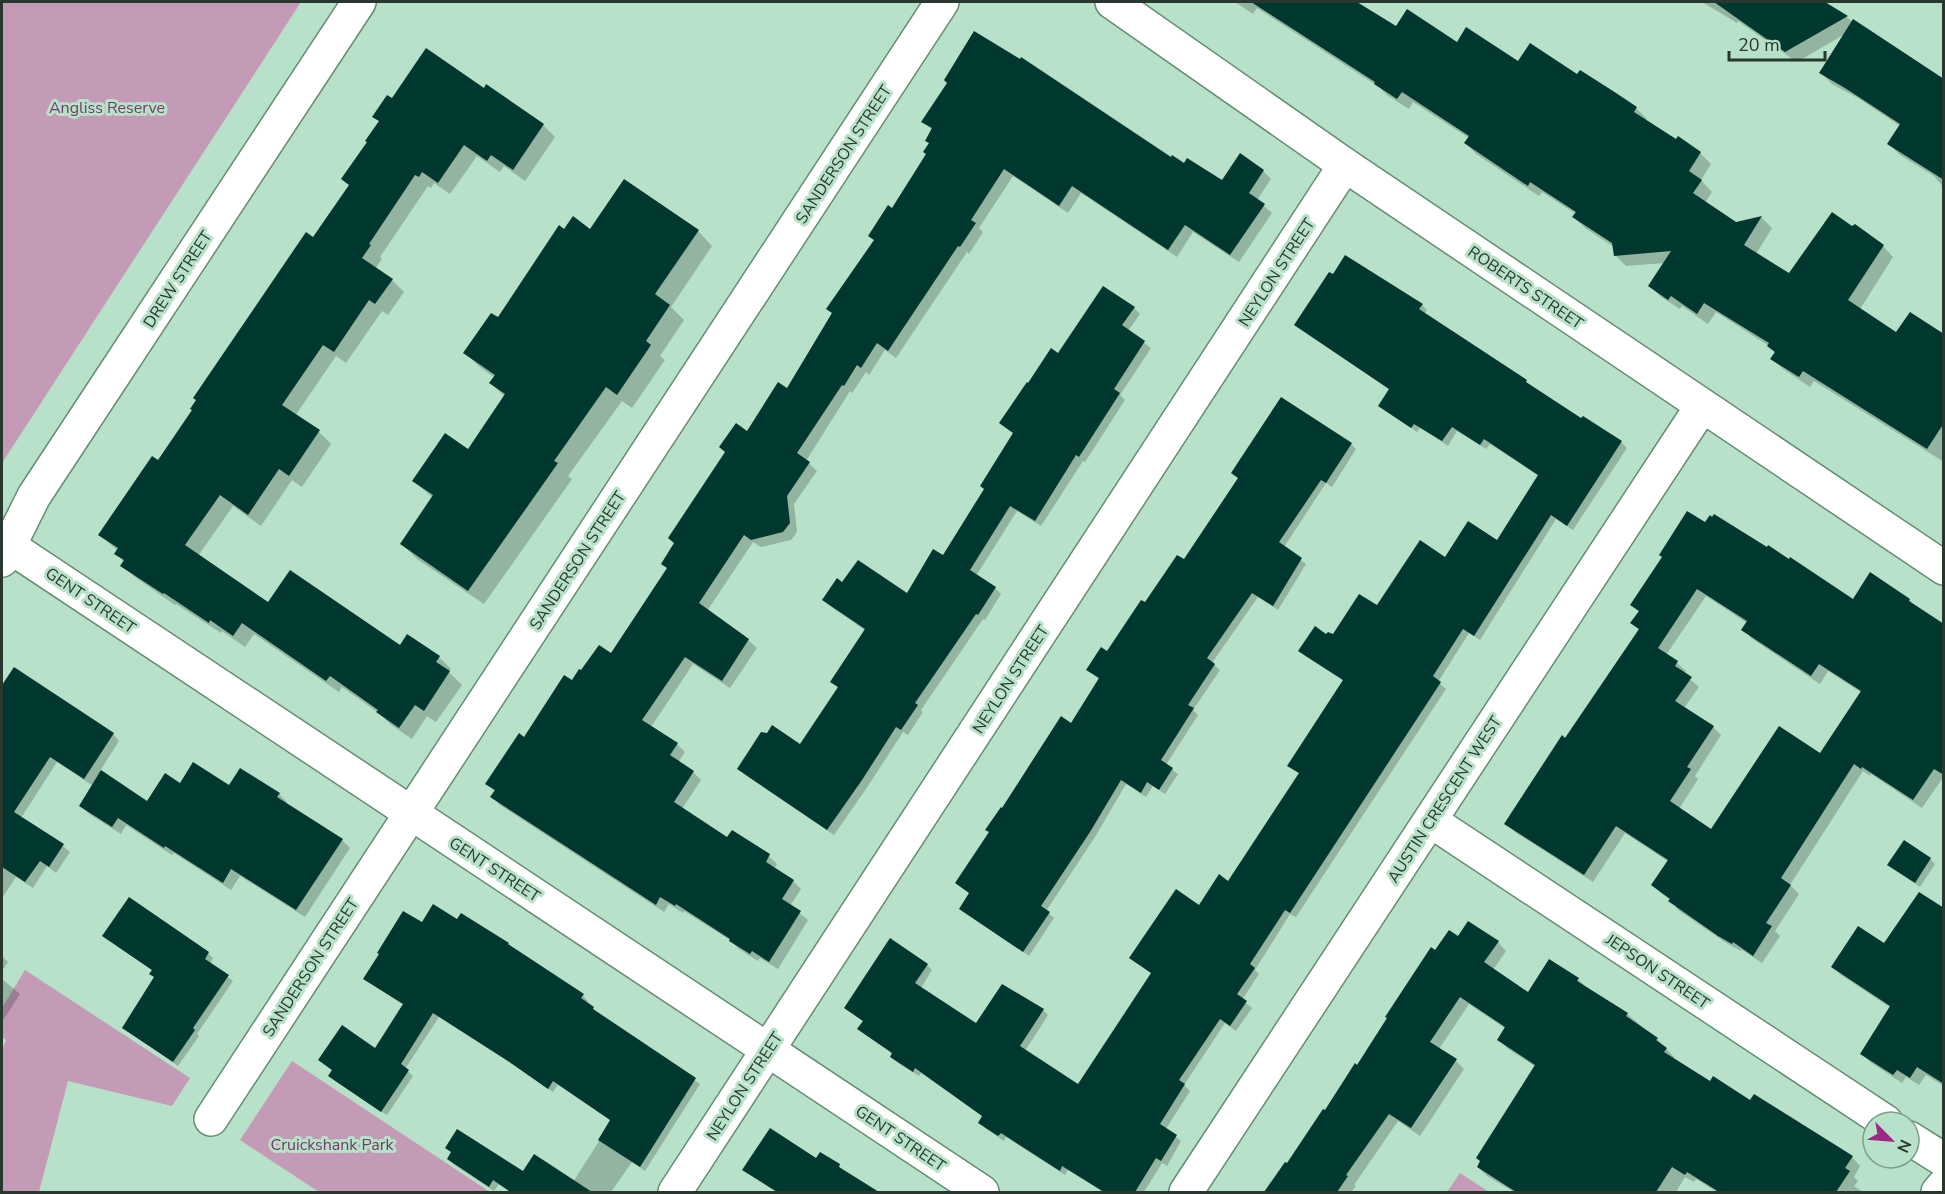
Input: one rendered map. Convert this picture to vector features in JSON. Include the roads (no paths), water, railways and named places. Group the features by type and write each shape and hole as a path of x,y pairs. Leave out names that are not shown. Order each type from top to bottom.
{"street":[{"name":"DREW STREET","path":"4,552 34,496 359,2"},
{"name":"SANDERSON STREET","path":"211,1119 942,2"},
{"name":"ROBERTS STREET","path":"1112,2 1346,165 1944,568"},
{"name":"NEYLON STREET","path":"675,1192 1346,165"},
{"name":"AUSTIN CRESCENT WEST","path":"1186,1192 1702,406"},
{"name":"GENT STREET","path":"4,552 411,813 982,1192"},
{"name":"JEPSON STREET","path":"1431,821 1868,1110"},
{"path":"1921,1146 1944,1160"},
{"path":"1938,1192 1944,1185"}],"park label":[{"name":"Angliss Reserve","path":"107,107"},
{"name":"Cruickshank Park","path":"332,1144"}]}
